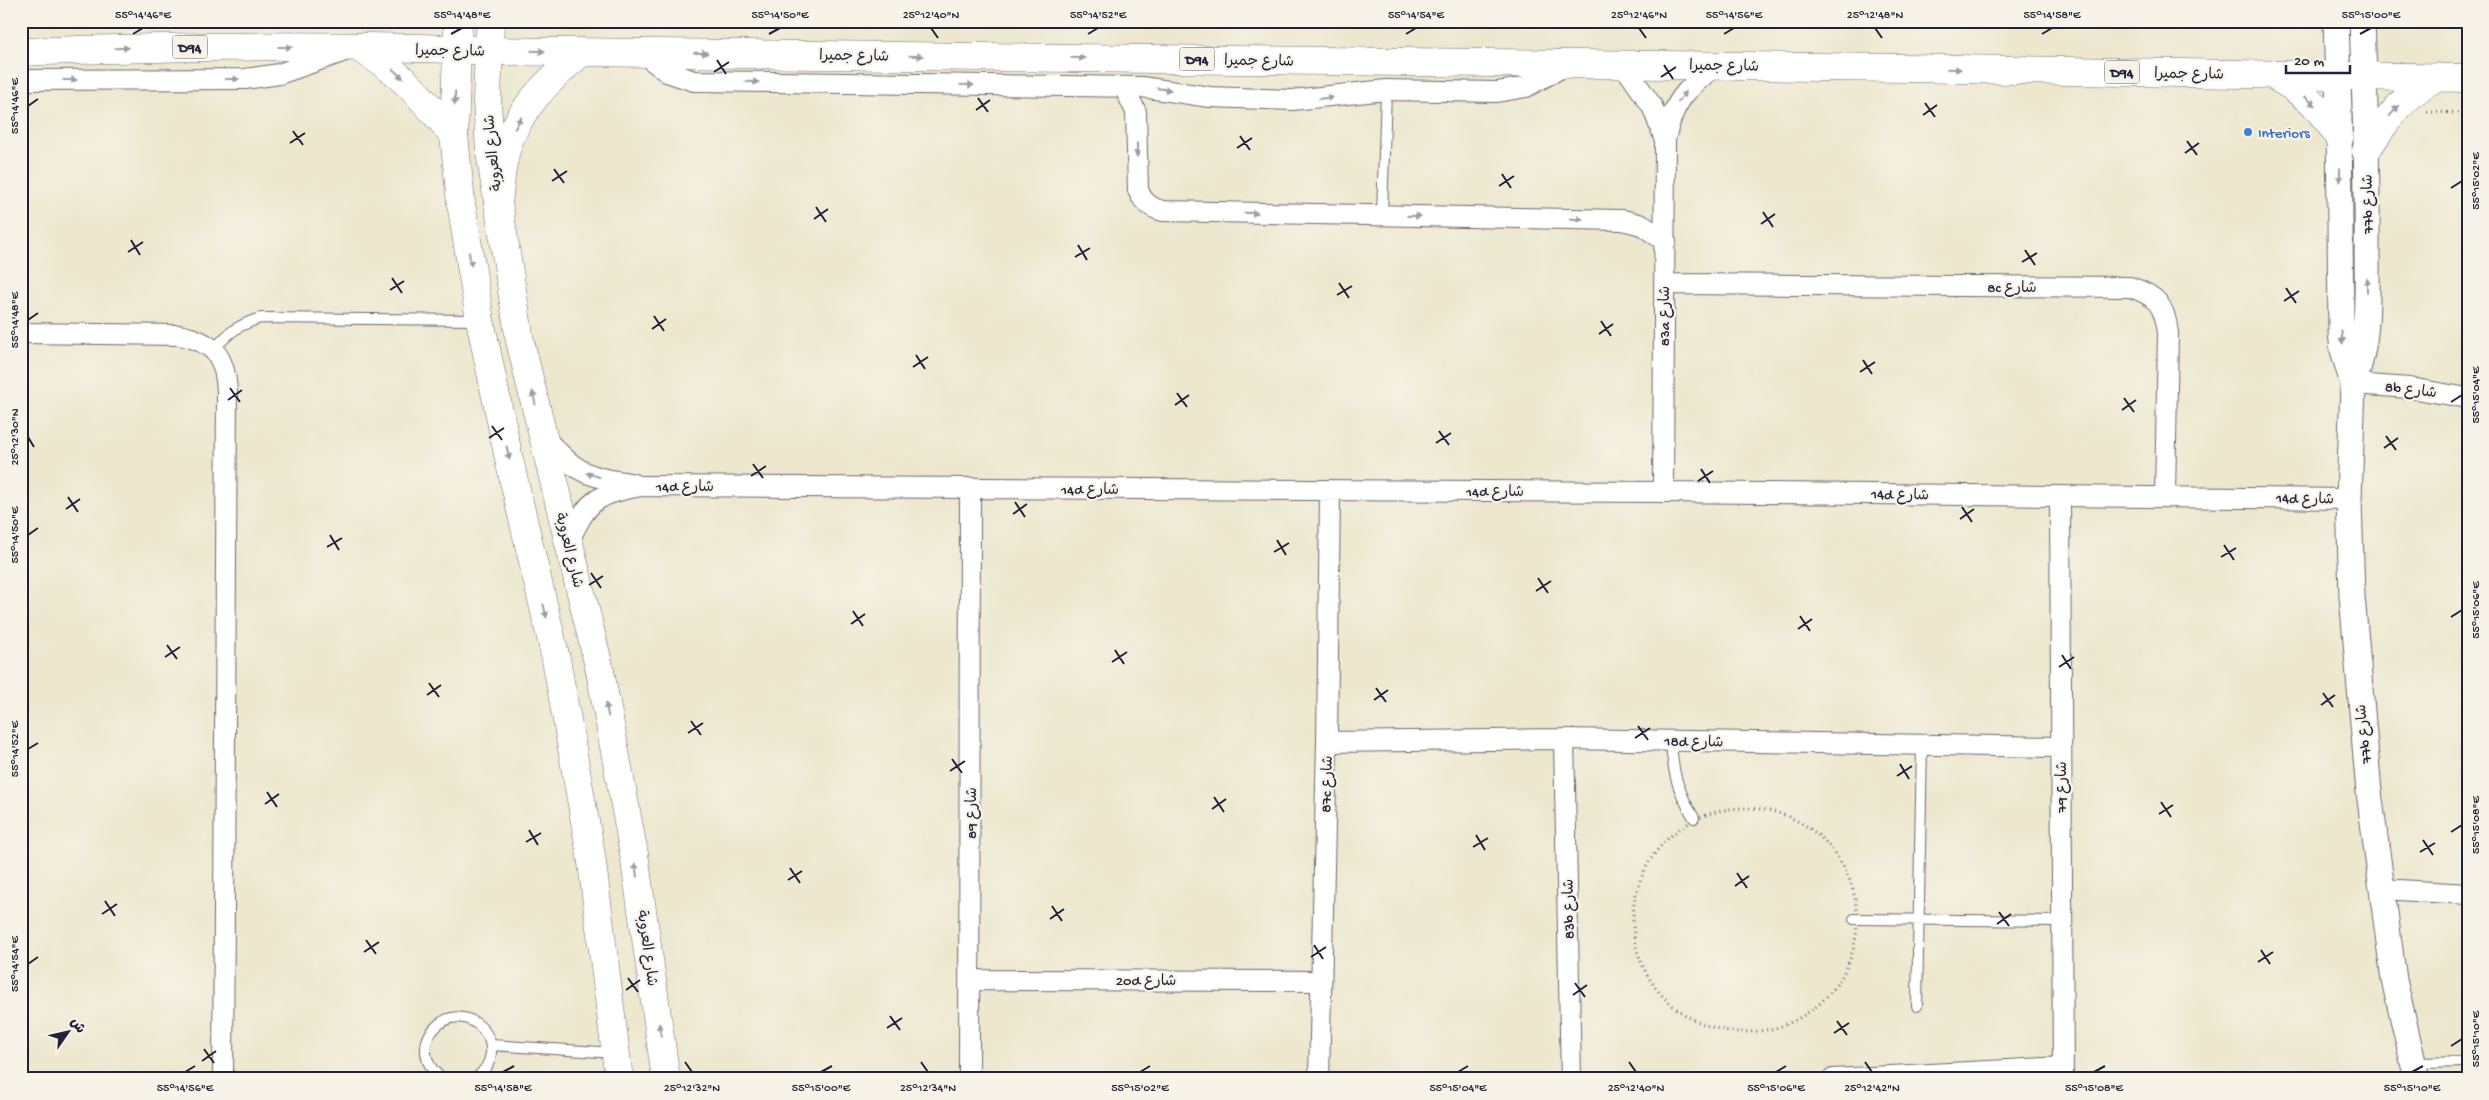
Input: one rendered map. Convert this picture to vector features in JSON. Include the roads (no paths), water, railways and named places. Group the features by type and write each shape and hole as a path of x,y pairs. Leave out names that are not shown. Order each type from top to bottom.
{"main road":[{"path":"458,21 454,135 462,203 480,320 510,464 556,658 591,855 618,1066"},
{"name":"شارع العروبة","path":"490,21 487,100 490,143 520,341 600,671 632,844 666,1079"},
{"name":"شارع جميرا","path":"21,52 158,47 358,47 582,52 1716,65 2468,78"},
{"path":"358,47 385,63 413,86 454,135"},
{"path":"498,203 505,153 517,123 537,94 582,52"},
{"path":"2272,75 2296,89 2313,103 2339,138"},
{"path":"2366,151 2382,126 2410,94 2436,77"}],"street":[{"name":"77b شارع","path":"2336,21 2351,76 2366,151 2365,338 2362,362 2353,384"},
{"name":"77b شارع","path":"2362,21 2339,138 2341,332 2353,384 2350,499 2359,694 2381,889 2394,980 2415,1071"},
{"path":"21,80 245,79 280,74 358,47"},
{"path":"641,52 667,72 680,78 701,81 1159,88 1210,97 1283,100 1319,99 1386,90 1512,90 1540,81 1570,64"},
{"name":"83a شارع","path":"1622,64 1652,106 1665,140"},
{"name":"83a شارع","path":"1663,492 1666,242 1665,140 1675,105 1687,89 1716,65"},
{"path":"1124,87 1136,112 1138,190 1141,198 1155,209 1163,211 1623,220 1642,225 1666,242"},
{"name":"8c شارع","path":"1664,284 2130,288 2146,292 2158,302 2166,316 2168,333 2165,497"},
{"path":"21,334 179,335 198,339 214,350 226,369 223,1079"},
{"name":"8b شارع","path":"2353,384 2410,388 2468,398"},
{"name":"14d شارع","path":"542,436 566,460 582,471 600,478 641,486 1663,492 2350,499"},
{"name":"14d شارع","path":"568,543 581,515 593,501 610,493 641,486"},
{"name":"شارع 89","path":"969,1079 971,980 970,488"},
{"name":"87c شارع","path":"1319,1079 1327,742 1330,490"},
{"name":"شارع 79","path":"2060,496 2063,1073"},
{"name":"18d شارع","path":"1327,742 1564,739 2061,747"},
{"name":"83b شارع","path":"1564,739 1571,1079"},
{"path":"2381,889 2468,894"},
{"name":"20d شارع","path":"971,980 1321,981"},
{"path":"1833,1079 2063,1073"}],"lane":[{"path":"1382,215 1386,90"},
{"path":"214,350 226,334 242,323 262,318 480,320"},
{"path":"1671,741 1674,776 1677,787 1694,818"},
{"path":"1916,1006 1922,745"},
{"path":"1854,919 2062,921"},
{"path":"443,1079 429,1065 426,1043 438,1024 448,1019 460,1017 470,1020 484,1030 491,1045 488,1065 475,1079"},
{"path":"491,1045 618,1066"},
{"path":"2415,1071 2468,1062"}],"place":[{"name":"Interiors","path":"2248,132"}]}
